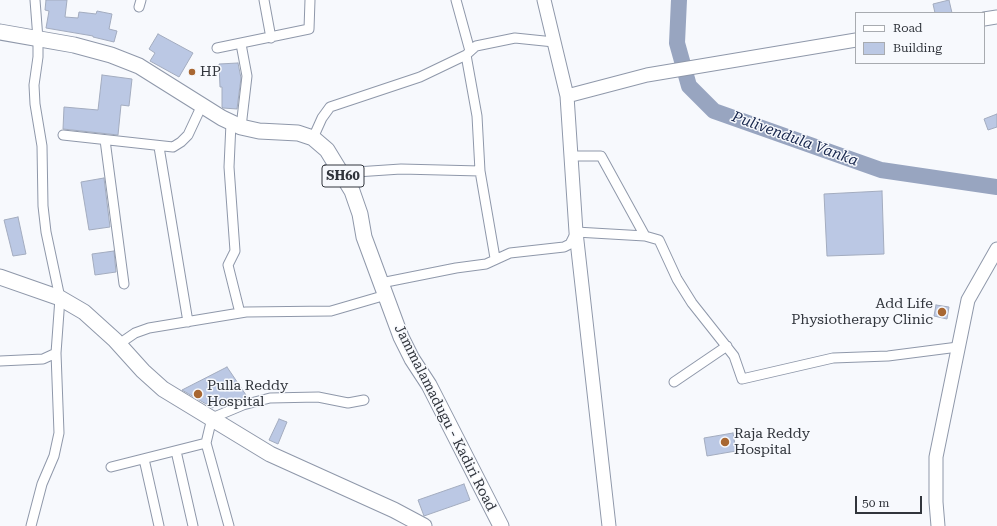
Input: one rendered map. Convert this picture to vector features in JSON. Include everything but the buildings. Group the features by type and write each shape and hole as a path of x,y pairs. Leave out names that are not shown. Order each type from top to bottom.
{"main road":[{"name":"Jammalamadugu - Kadiri Road","path":"0,32 74,45 111,54 139,66 236,125 259,130 298,133 313,138 327,150 352,191 360,214 364,237 412,360 429,385 501,526"},
{"path":"0,277 60,298 84,312 119,344 142,371 163,389 270,454 394,510 424,526"}],"street":[{"path":"31,526 42,484 54,456 59,433 56,353 60,298 46,232 43,206 42,146 35,104 34,85 38,57 35,0"},
{"path":"264,0 271,38"},
{"path":"217,48 309,29 310,0"},
{"path":"456,0 468,53 477,116 480,171 495,258"},
{"path":"544,0 567,96 576,232 609,526"},
{"path":"985,19 997,17"},
{"path":"313,138 322,118 330,106 420,77 468,53 476,46 515,38 554,42"},
{"path":"567,96 647,75 855,40"},
{"path":"240,313 228,265 235,250 230,167 236,125 247,76 241,44"},
{"path":"63,135 159,147 173,147 188,135 202,105"},
{"path":"105,140 124,284"},
{"path":"159,147 188,322"},
{"path":"571,156 601,156 645,236"},
{"path":"341,173 400,169 480,171"},
{"path":"576,232 645,236 659,240 677,279 692,303 734,356 742,379 833,358 888,356 958,347"},
{"path":"119,344 135,333 149,328 240,313 331,311 384,289 456,268 486,264 495,258 510,253 564,247 570,244 576,232"},
{"path":"938,526 936,457 968,300 997,249"},
{"path":"674,382 727,346"},
{"path":"0,361 43,359 56,353"},
{"path":"229,526 206,443 212,418 243,405 270,398 318,397 348,403 364,400"},
{"path":"111,467 206,443"},
{"path":"176,451 193,526"},
{"path":"144,459 159,526"}],"waterway":[{"name":"Pulivendula Vanka","path":"679,0 677,43 689,86 714,111 881,170 997,187"}],"place":[{"name":"HP","path":"192,72"},
{"name":"Add Life Physiotherapy Clinic","path":"942,312"},
{"name":"Pulla Reddy Hospital","path":"198,394"},
{"name":"Raja Reddy Hospital","path":"725,442"}]}
